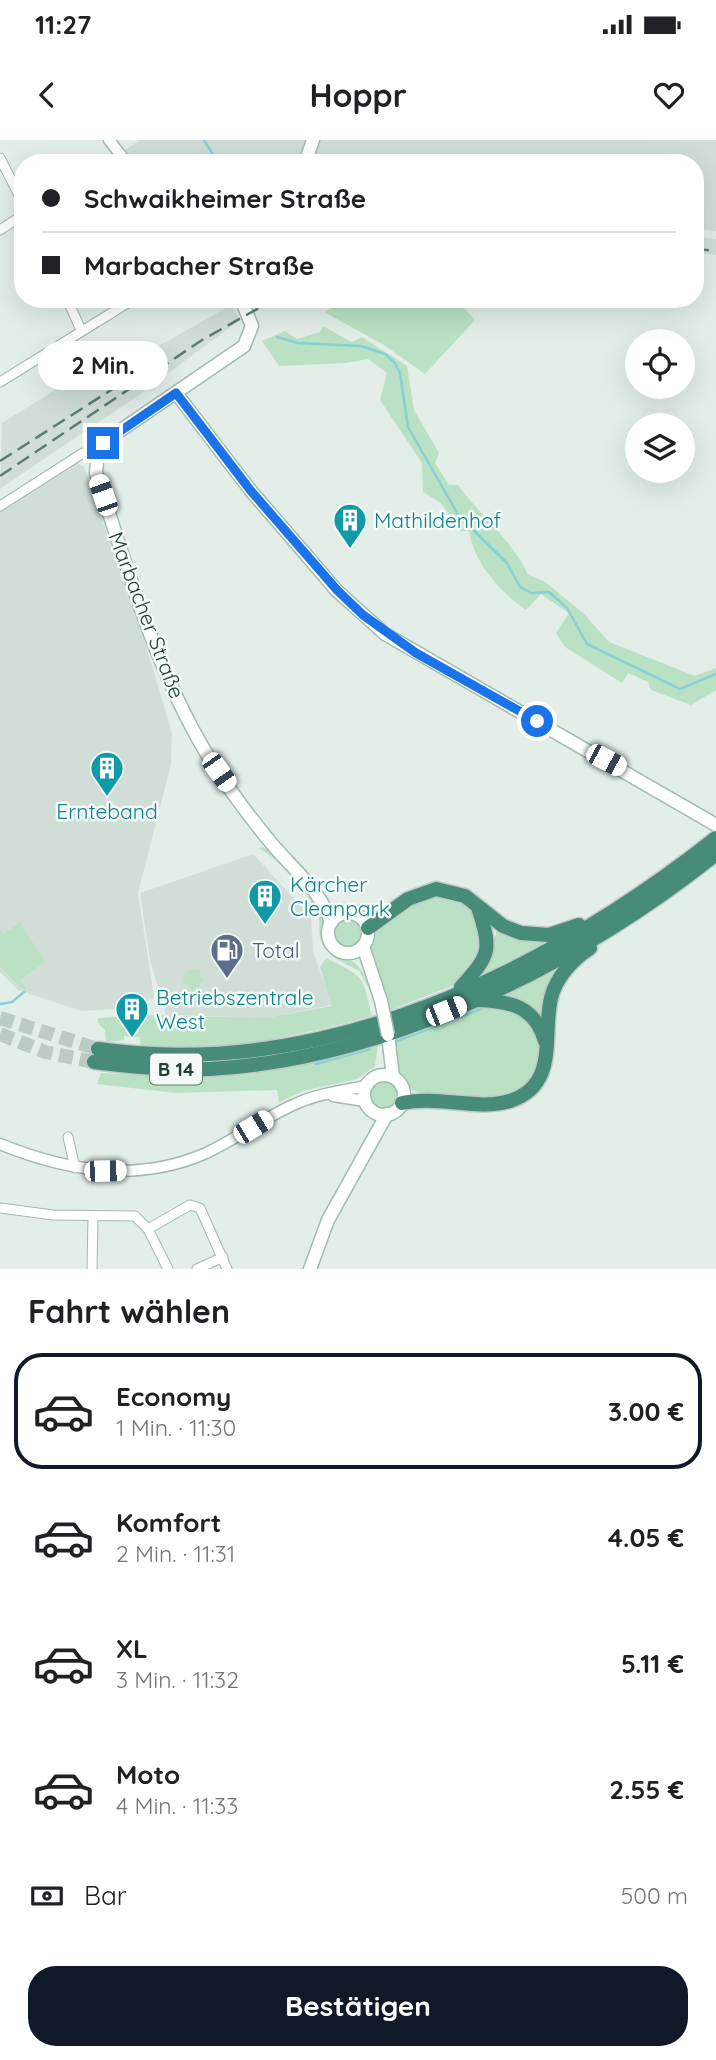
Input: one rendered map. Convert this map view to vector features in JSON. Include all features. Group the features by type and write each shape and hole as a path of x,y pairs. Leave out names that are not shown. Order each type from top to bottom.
{"highway":[{"name":"B 14","path":"716,838 603,931 554,948 456,994 372,1025 255,1052 173,1057 96,1056 196,1069 279,1061 375,1037 472,1000 603,931 716,854"},
{"path":"365,923 428,890 443,889 465,896 503,926 529,935 548,935 581,924 603,931 561,977 551,998 543,1072 532,1088 519,1097 499,1103 403,1096"},
{"path":"456,994 474,975 485,957 486,928 478,907"},
{"path":"472,1000 503,1001 522,1007 538,1022 547,1045"}],"main road":[{"path":"98,449 244,346 252,326 245,308"},
{"path":"176,393 251,491 307,557 337,590 385,634 716,825"},
{"name":"Marbacher Straße","path":"98,449 96,473 171,685 205,751 266,837 311,888 342,914"},
{"name":"Marbacher Straße","path":"311,888 331,923"},
{"path":"310,1269 328,1220 366,1148 380,1113 403,1096 387,1076 388,1035 379,995 358,949 365,923 350,913 342,914 331,923 328,934 332,944 341,952 358,949"},
{"path":"380,1113 365,1101 366,1086 387,1076"}],"street":[{"path":"0,158 14,186"},
{"path":"71,308 81,330"},
{"path":"1,380 119,308"},
{"path":"0,506 83,453 98,449"},
{"path":"0,1146 75,1168 133,1171 176,1164 209,1151 290,1106 366,1086"},
{"path":"320,1096 365,1101"},
{"path":"68,1137 75,1168"},
{"path":"148,1229 190,1205 200,1208 228,1269"},
{"path":"0,1208 93,1217 135,1216 148,1229 168,1269"},
{"path":"92,1269 93,1217"},
{"path":"197,1269 223,1257"}],"shaded area":[{"path":"140,140 716,140 716,231 704,230 704,154 121,153"},
{"path":"704,238 716,239 716,255 704,254"},
{"path":"226,308 233,308 240,320 136,397 0,489 2,423 116,352 125,365"},
{"path":"74,461 84,467 152,665 172,734 171,764 138,893 154,997 130,1008 81,1011 18,990 0,972 0,511"},
{"path":"253,854 311,917 313,952 333,1005 265,1018 166,1015 150,960 140,893"}],"green space":[{"path":"332,308 464,308 475,320 425,374 384,345 324,312"},
{"path":"323,326 352,342 362,337 407,366 414,410 439,453 435,463 449,485 458,485 505,540 528,575 544,581 584,614 609,642 695,676 716,668 716,690 691,705 651,690 648,682 628,673 622,683 565,647 556,633 569,613 541,594 526,610 507,595 482,565 469,531 460,531 441,503 423,492 422,463 380,400 387,373 368,359 346,363 279,366 262,341 285,331 297,339 320,332"},
{"path":"263,847 271,852 322,913 326,924 322,942 319,918 314,907 283,867 258,848"},
{"path":"431,894 456,900 471,910 478,926 483,951 459,983 390,1010 374,967 372,935 377,925"},
{"path":"348,917 359,922 364,933 359,944 348,949 337,944 332,933 337,922"},
{"path":"20,922 45,962 20,980 27,990 20,987 0,966 0,930 4,934"},
{"path":"489,924 550,940 477,977 491,939 496,936 496,930"},
{"path":"338,955 357,965 373,996 359,971 331,956"},
{"path":"326,958 360,979 372,1016 285,1037 229,1045 171,1048 140,1047 140,1037 124,1036 124,1040 106,1042 105,1030 98,1023 98,1018 149,1015 265,1018 332,1006 320,967"},
{"path":"565,962 545,1021 497,997"},
{"path":"199,969 203,982 199,983 204,998 183,982 185,972"},
{"path":"495,1005 525,1015 541,1043 536,1072 525,1087 512,1094 479,1098 414,1091 402,1081 397,1068 395,1039 479,1007"},
{"path":"378,1045 375,1066 357,1079 303,1091 279,1102 277,1090 176,1093 97,1084 101,1073 157,1076 158,1079 160,1075 215,1075 297,1065"},
{"path":"385,1078 396,1083 401,1094 396,1105 385,1110 374,1105 369,1094 374,1083"}],"waterway":[{"path":"204,140 213,154"},
{"path":"277,337 298,343 361,346 385,354 395,363 400,373 408,427 459,516 507,563 520,587 531,593 549,592 567,608 587,644 680,689 716,674"},
{"path":"0,1004 12,1002 24,992"},
{"path":"397,1041 486,1007"},
{"path":"316,1064 370,1049"}],"tunnel":[{"path":"0,1018 98,1049"},
{"path":"0,1034 45,1052 94,1062"}],"railway":[{"path":"704,250 716,251"},
{"path":"0,476 202,340 259,308"},
{"path":"0,461 136,374"}],"place":[{"name":"Mathildenhof","path":"350,550"},
{"name":"Ernteband","path":"107,798"},
{"name":"Kärcher Cleanpark","path":"265,926"},
{"name":"Total","path":"227,980"},
{"name":"Betriebszentrale West","path":"132,1039"}],"route":[{"path":"103,443 176,393 251,491 337,590 363,615 385,634 416,653 537,721"}]}
